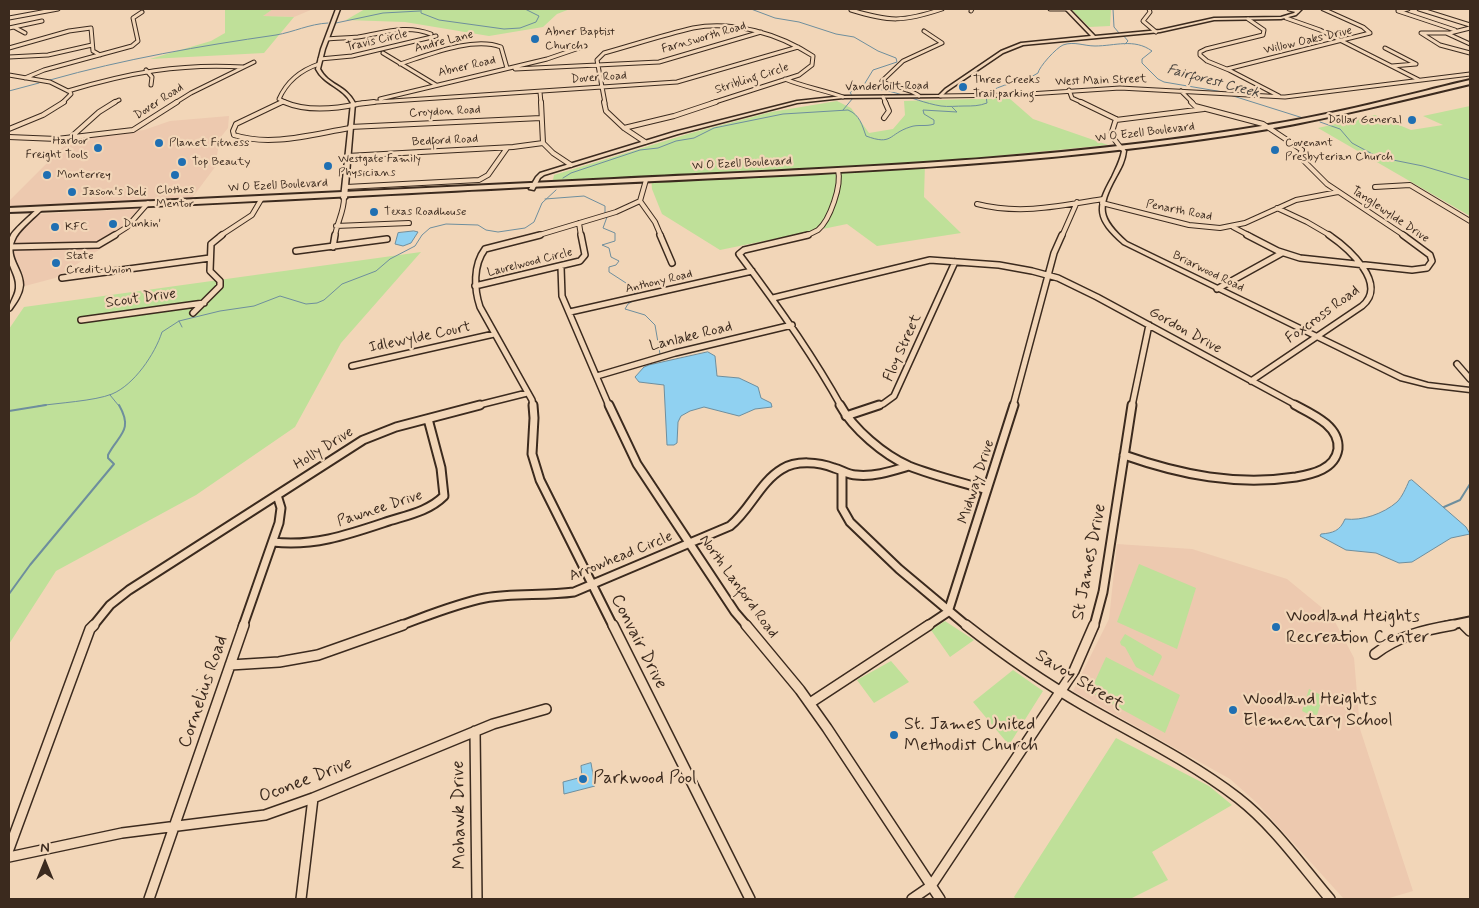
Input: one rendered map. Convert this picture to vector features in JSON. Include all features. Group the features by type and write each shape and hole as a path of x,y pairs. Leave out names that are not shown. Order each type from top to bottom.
{"main road":[{"name":"W O Ezell Boulevard","path":"9,210 261,200 345,193 907,169 1057,157 1122,150 1270,128 1402,101 1470,83"},
{"name":"W O Ezell Boulevard","path":"9,214 38,210"}],"street":[{"path":"9,18 58,9"},
{"path":"332,247 336,226 344,209 347,156 355,105 349,95 319,72 320,62 338,9"},
{"path":"844,14 853,10 882,20 900,21 940,9"},
{"path":"1050,9 1067,9 1093,36"},
{"path":"1149,9 1150,12 1143,21 1156,32"},
{"path":"1289,9 1299,10"},
{"name":"Willow Oaks Drive","path":"1226,69 1343,42 1365,36 1370,32 1323,9"},
{"path":"1408,9 1398,11 1457,31"},
{"path":"1419,9 1470,27"},
{"name":"Vanderbilt Road","path":"533,186 540,175 645,142 786,104 842,97 940,96 1012,47 1033,42 1156,32 1214,19 1286,18 1299,10"},
{"path":"25,78 136,44 138,41 133,18 142,12"},
{"path":"1286,18 1316,29 1420,80"},
{"path":"1248,19 1264,30 1264,35 1200,52 1204,59 1280,97"},
{"path":"9,28 42,22"},
{"path":"9,24 25,33"},
{"name":"Stribling Circle","path":"598,66 598,58 607,52 694,28 730,26 762,32 798,46 814,59 813,64 802,73 674,116 624,128"},
{"path":"1470,27 1446,33 1421,33 1440,45 1470,54"},
{"path":"9,48 69,31 91,28 93,51 100,55"},
{"name":"Travis Circle","path":"327,39 358,37 391,29 417,30 431,34"},
{"path":"918,96 915,93 888,85 882,81 906,60 942,43 924,31"},
{"name":"Farnsworth Road","path":"502,70 598,66 665,60 762,32"},
{"path":"1446,33 1470,44"},
{"name":"Travis Circle","path":"320,62 436,36"},
{"name":"Andre Lane","path":"400,64 467,46 489,43 501,47 507,68"},
{"path":"9,57 48,55 92,45"},
{"name":"Abner Road","path":"355,105 547,59 585,46"},
{"name":"Dover Road","path":"355,105 396,100 601,88 690,80 798,46"},
{"path":"1385,48 1416,64 1391,66"},
{"path":"383,53 436,85"},
{"name":"Dover Road","path":"9,137 70,138 137,129 191,93 254,62"},
{"path":"320,62 310,66 290,81 279,99 302,108 355,105"},
{"path":"68,90 146,70 176,66 220,65 244,67"},
{"path":"598,66 606,111 612,119 645,142"},
{"path":"146,70 152,77 151,85"},
{"name":"West Main Street","path":"940,96 980,96 1120,88 1233,95 1305,96 1470,74"},
{"path":"9,129 36,118 65,102 71,94 68,90 53,83 10,76"},
{"path":"785,79 804,87 830,92 842,97"},
{"path":"1069,90 1068,94 1075,100 1116,120 1205,108"},
{"path":"1181,91 1193,104 1263,124 1270,128"},
{"path":"540,92 543,143 553,153 571,165"},
{"path":"393,96 396,100"},
{"path":"883,97 889,113 884,118"},
{"path":"70,138 99,112 118,100"},
{"name":"Croydon Road","path":"283,102 236,124 234,135 247,140 263,140 350,128 541,118"},
{"path":"1102,201 1117,171 1122,150 1110,135 1116,120"},
{"name":"Tanglewylde Drive","path":"1233,227 1282,253 1310,260 1416,270 1430,266 1432,261 1430,255 1420,246 1320,179 1298,155 1303,151 1302,149 1270,128"},
{"name":"Bedford Road","path":"347,156 507,148 543,143"},
{"path":"345,193 479,180 488,176 507,148"},
{"path":"839,172 834,203 821,228 811,234 742,250 740,254 792,325 820,368 846,416 854,426 891,456 909,466 987,490"},
{"path":"527,393 476,298 475,286 480,255 485,249 623,210 640,201 646,181"},
{"path":"1375,187 1410,185 1470,221"},
{"name":"Penarth Road","path":"977,204 996,209 1016,210 1077,202 1102,201 1147,216 1214,228 1233,227 1245,223 1305,197 1338,192"},
{"path":"193,313 218,290 220,283 218,278 210,271 210,246 212,242 244,223 261,200"},
{"path":"640,201 655,222 672,263"},
{"name":"Briarwood Road","path":"1102,201 1101,209 1104,220 1112,231 1125,243 1402,378 1428,385 1470,390"},
{"name":"Midway Drive","path":"948,612 1030,350 1048,275 1059,239 1077,202"},
{"path":"9,249 96,246 128,227 146,205"},
{"name":"Foxcross Road","path":"1252,381 1370,299 1372,292 1370,281 1361,266 1346,248 1330,234 1277,208"},
{"path":"9,309 12,301 20,292 19,281 9,249 10,239 38,210"},
{"path":"336,226 409,223"},
{"name":"Laurelwood Circle","path":"475,286 577,263 584,257 583,238 579,223"},
{"path":"296,251 387,239"},
{"path":"1217,289 1282,253"},
{"path":"62,278 210,258"},
{"name":"Gordon Drive","path":"773,298 921,262 955,262 1007,266 1048,275 1097,297 1306,411 1332,428 1338,446 1336,456 1332,462 1319,471 1296,477 1236,481 1171,470 1124,455"},
{"name":"Floy Street","path":"846,416 886,403 894,396 955,262"},
{"name":"North Lanford Road","path":"561,267 561,292 618,428 630,452 740,619 810,703 940,899"},
{"name":"Anthony Road","path":"570,312 752,270"},
{"name":"Scout Drive","path":"82,320 204,303"},
{"name":"Lanlake Road","path":"597,376 649,359 792,325"},
{"name":"St James Drive","path":"912,899 932,886 1084,652 1098,612 1136,380 1149,325"},
{"name":"Idlewylde Court","path":"352,366 494,334"},
{"path":"1457,364 1470,379"},
{"name":"Holly Drive","path":"9,849 94,622 110,605 129,590 363,440 388,430 527,393"},
{"name":"Convair Drive","path":"527,393 532,400 534,409 531,445 536,472 750,899"},
{"name":"Pawnee Drive","path":"273,542 298,544 326,540 380,524 437,503 444,496 444,484 428,419"},
{"name":"Arrowhead Circle","path":"230,665 279,662 318,656 470,602 501,596 554,595 574,592 690,544 737,522 772,477 785,467 816,464 854,475 890,472 909,466"},
{"name":"Savoy Street","path":"842,472 842,508 850,522 928,597 1060,691 1205,775 1241,800 1258,816 1330,899"},
{"name":"Cornelius Road","path":"149,899 273,542 282,508 277,495"},
{"path":"810,703 948,612"},
{"path":"1375,654 1386,644 1405,635 1470,621"},
{"path":"1462,623 1470,631"},
{"name":"Oconee Drive","path":"9,857 122,833 258,816 313,798 475,731 511,718 546,709"},
{"name":"Mohawk Drive","path":"475,731 477,899"},
{"path":"301,899 313,798"}],"shaded area":[{"path":"273,9 313,9 294,17 262,16"},
{"path":"229,116 228,128 220,138 215,167 192,198 9,207 9,201 71,139 144,130 170,121"},
{"path":"142,209 136,225 102,248 55,278 25,286 21,269 13,253 13,242 22,229 39,214"},
{"name":"Woodland Heights Elementary School","path":"1117,544 1192,549 1287,579 1332,616 1354,658 1360,729 1413,891 1386,899 1344,899 1256,802 1230,779 1073,691 1109,619"}],"green space":[{"path":"225,9 273,9 263,16 294,17 264,53 150,59 211,41 225,33"},
{"path":"365,9 570,9 557,14 543,27 489,36 405,22 346,20"},
{"path":"1071,9 1111,9 1110,26 1089,27"},
{"path":"1009,98 1033,119 1108,145 925,163 924,197 961,233 877,246 847,224 720,250 662,214 652,189 651,176 553,180 554,175 691,133 771,112 837,101 851,108 869,133 893,129 905,115 904,101"},
{"path":"1470,106 1470,216 1318,128 1375,115 1411,130 1443,125 1423,116"},
{"path":"421,252 341,343 295,427 196,495 56,571 9,644 9,329 24,307"},
{"path":"1139,564 1196,588 1177,649 1117,622"},
{"path":"945,621 974,640 950,657 931,630"},
{"path":"1125,634 1161,655 1162,657 1153,676 1136,667 1125,647 1121,645 1120,642"},
{"path":"1106,657 1180,695 1165,733 1090,692"},
{"path":"891,661 909,682 874,703 857,680"},
{"path":"1013,670 1043,691 1009,745 973,702"},
{"path":"1309,689 1323,696 1317,715 1302,711"},
{"path":"1116,738 1209,786 1232,805 1152,852 1168,880 1130,899 1016,899 1014,897"}],"water":[{"path":"418,232 411,243 403,246 395,244 398,233"},
{"path":"708,352 715,356 717,376 739,378 758,387 761,398 771,403 772,407 755,409 739,416 704,407 690,411 681,416 678,422 677,443 667,445 664,385 639,382 635,377 644,367 649,365"},
{"path":"1412,480 1466,527 1470,534 1451,538 1412,562 1399,563 1376,553 1346,550 1320,536 1321,534 1336,531 1345,519 1365,518 1385,510 1399,500 1409,481"},
{"name":"Parkwood Pool","path":"591,763 595,786 564,794 563,782 582,777 581,766"}],"waterway":[{"name":"Fairforest Creek","path":"421,9 421,13 439,20 504,29 520,28 536,22 539,16 525,9"},
{"name":"Fairforest Creek","path":"751,9 775,18 799,22 836,34 854,37 878,51 896,58 897,62 873,70 862,88"},
{"path":"1113,9 1114,27 1119,33"},
{"path":"336,23 383,13 420,11"},
{"path":"50,80 134,59 276,35 328,23"},
{"path":"1123,35 1128,41 1125,44"},
{"name":"Fairforest Creek","path":"986,95 998,88 1032,77 1038,73 1056,50 1063,45 1071,43 1095,46 1125,44"},
{"name":"Fairforest Creek","path":"1125,44 1138,45 1152,51 1142,59 1142,63 1158,79 1164,82 1223,92"},
{"path":"9,91 39,83"},
{"name":"Fairforest Creek","path":"852,96 850,92 862,89 885,90 941,106 984,104 987,103 986,96"},
{"name":"Fairforest Creek","path":"1230,95 1303,118"},
{"path":"843,110 853,98"},
{"path":"563,178 571,173 640,150 658,148 676,141 694,138 714,128 783,114 848,110 858,118 866,136 881,140 890,138 910,127 934,124 934,120 924,114 923,110 957,112 952,107"},
{"name":"Fairforest Creek","path":"1320,122 1340,129 1352,143 1378,157 1423,166 1470,180"},
{"path":"546,199 556,190"},
{"path":"546,199 584,196 605,206 605,213"},
{"path":"179,321 220,311 254,306 280,296 306,304 317,303 324,300 342,284 376,271 390,259 415,246 422,235 430,228 446,224 478,225 486,230 498,232 525,228 534,222 542,203 546,199"},
{"path":"607,217 603,228 615,233 615,241 602,245 609,248 611,257 619,261 616,265 609,267 609,272 626,283 635,294"},
{"path":"636,299 628,304 625,309 645,315 655,325 660,354"},
{"path":"43,405 96,398 120,390 143,368 159,341 162,332 179,321"},
{"path":"179,321 182,327"},
{"path":"110,395 119,406"},
{"path":"9,411 43,405"},
{"path":"38,406 43,405"},
{"path":"9,594 30,565 114,464 108,458 108,455 125,427 125,421 119,405"},
{"path":"1444,507 1460,500 1470,484"}],"place":[{"name":"Abner Baptist Church","path":"535,39"},
{"name":"Three Creeks Trail parking","path":"963,87"},
{"name":"Dollar General","path":"1412,120"},
{"name":"Planet Fitness","path":"159,143"},
{"name":"Harbor Freight Tools","path":"98,148"},
{"name":"Covenant Presbyterian Church","path":"1275,150"},
{"name":"Top Beauty","path":"182,162"},
{"name":"Westgate Family Physicians","path":"328,166"},
{"name":"Monterrey","path":"47,175"},
{"name":"Clothes Mentor","path":"175,175"},
{"name":"Jason's Deli","path":"72,192"},
{"name":"Texas Roadhouse","path":"374,212"},
{"name":"Dunkin'","path":"113,224"},
{"name":"KFC","path":"55,227"},
{"name":"State Credit Union","path":"56,263"},
{"name":"Woodland Heights Recreation Center","path":"1276,627"},
{"name":"Woodland Heights Elementary School","path":"1233,710"},
{"name":"St. James United Methodist Church","path":"894,735"},
{"name":"Parkwood Pool","path":"583,779"}]}
